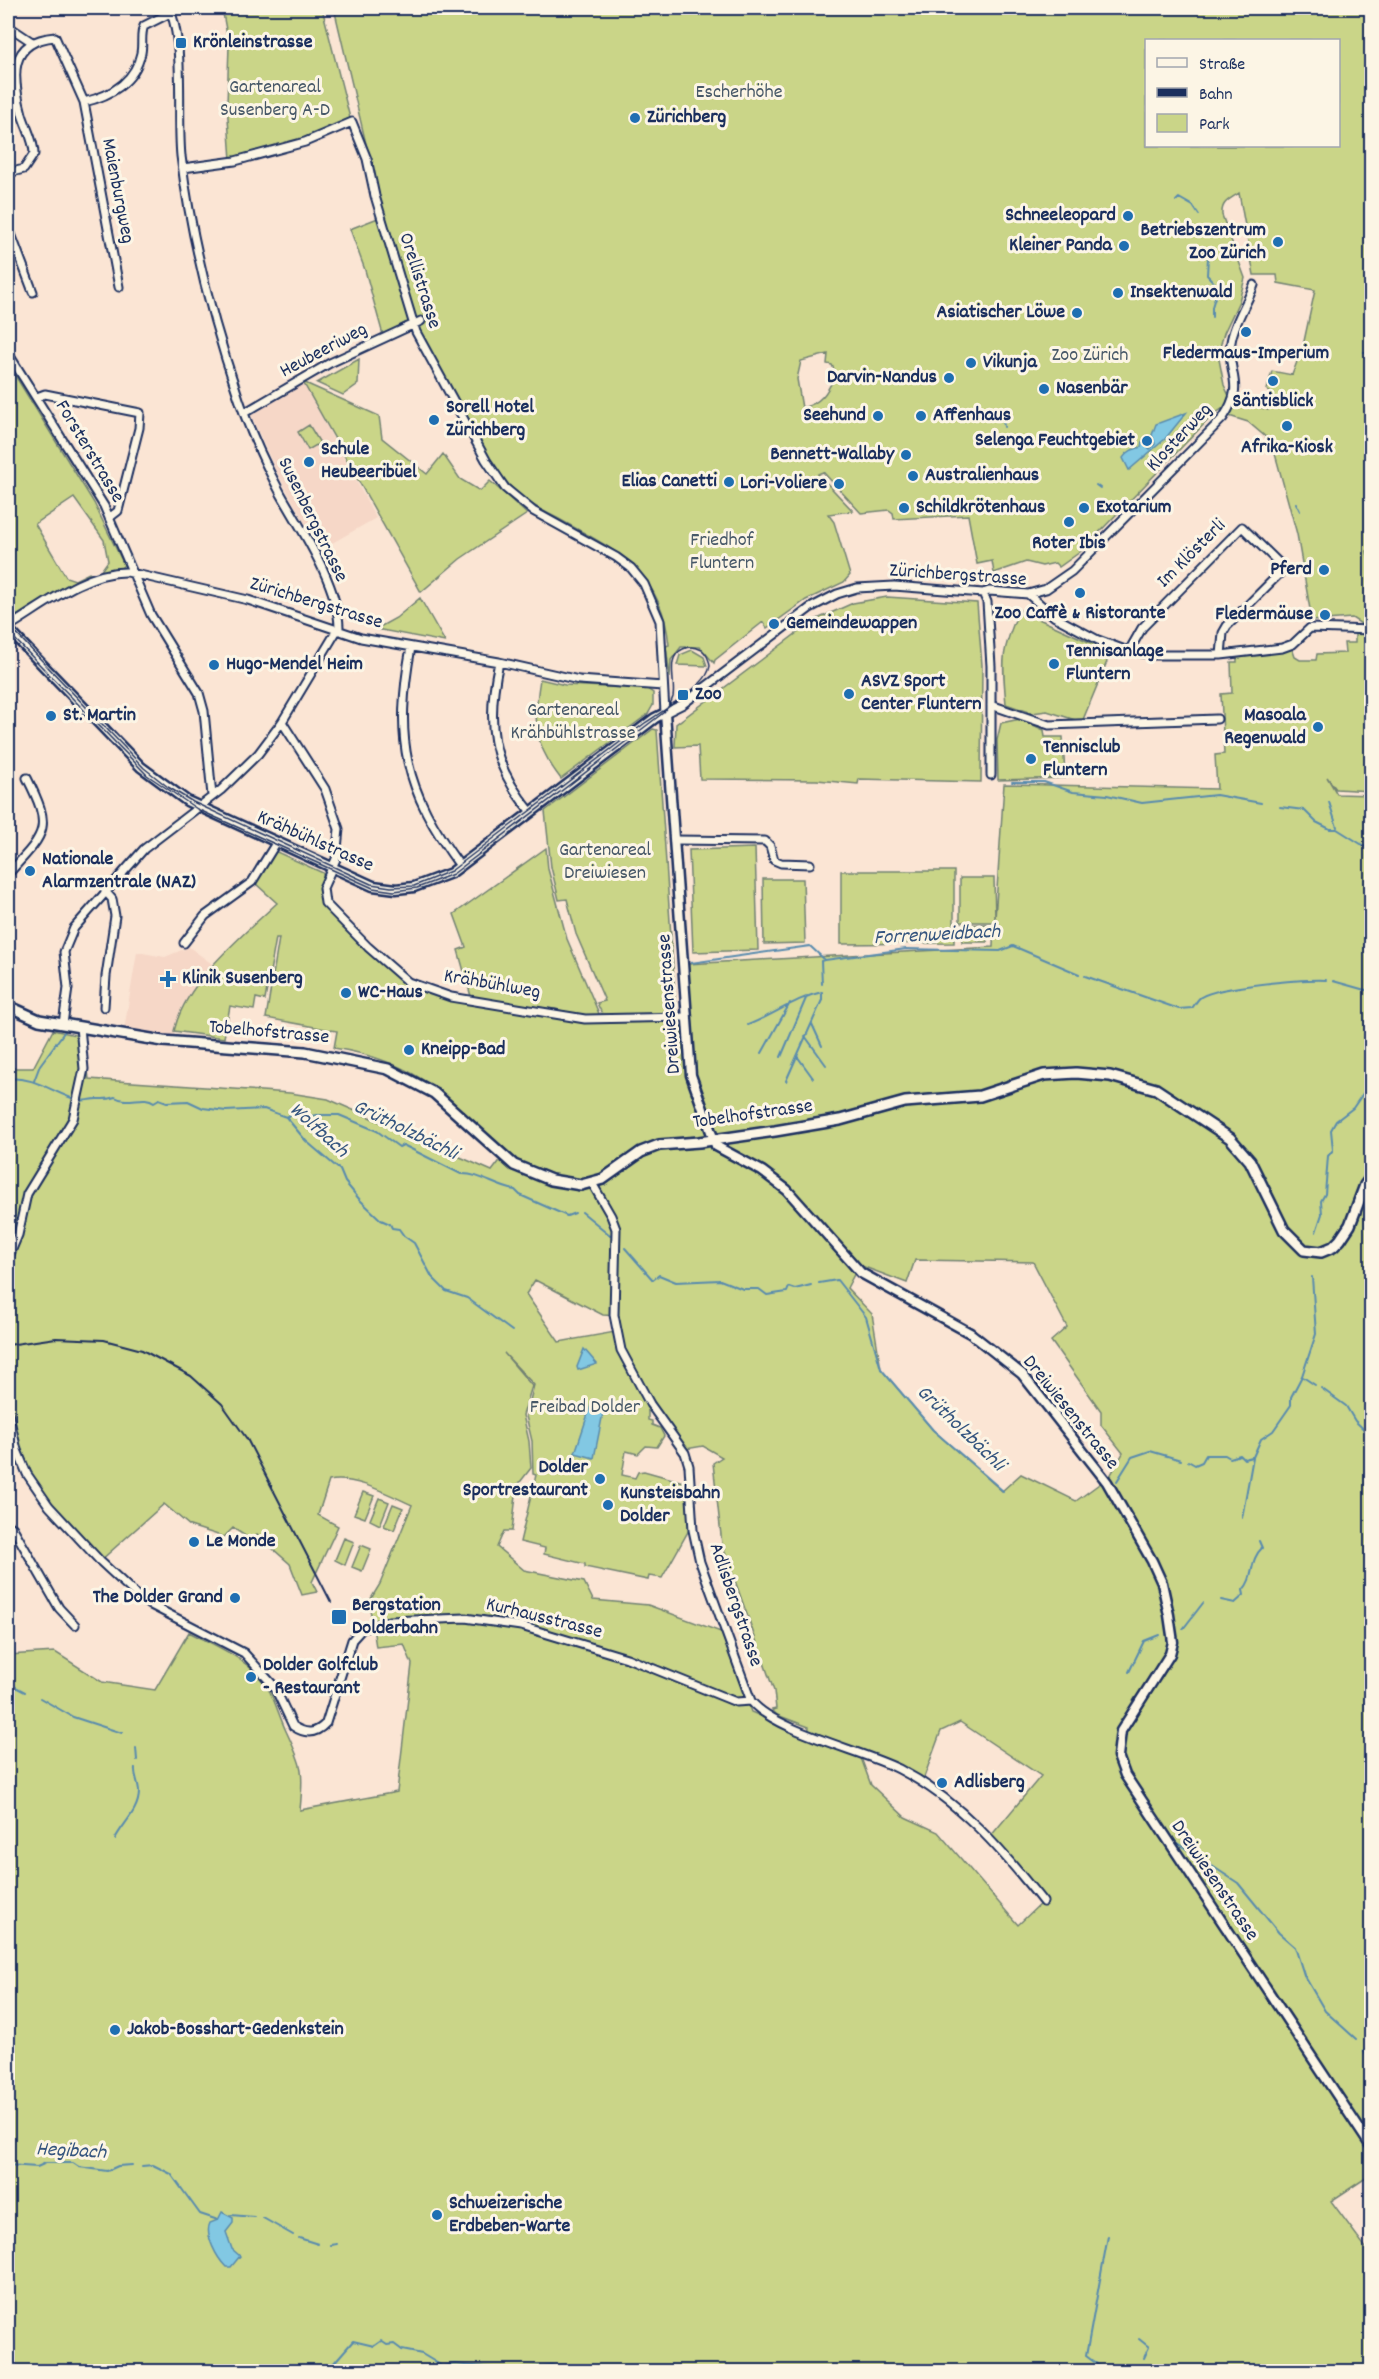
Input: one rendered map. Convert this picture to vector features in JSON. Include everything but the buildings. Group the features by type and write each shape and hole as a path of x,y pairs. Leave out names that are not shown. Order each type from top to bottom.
{"main road":[{"name":"Tobelhofstrasse","path":"8,1006 28,1017 80,1027 186,1044 305,1052 388,1069 434,1093 514,1165 551,1180 573,1185 603,1179 652,1147 713,1141 840,1120 893,1104 980,1096 1044,1075 1076,1072 1110,1076 1156,1089 1230,1138 1250,1161 1284,1230 1304,1250 1321,1252 1337,1244 1350,1225 1371,1176"}],"street":[{"path":"8,173 24,169 34,154 22,114 16,67 22,49 32,42 54,37 58,39 84,102 105,97 120,87 140,59 144,26 170,10"},
{"name":"Susenbergstrasse","path":"170,10 177,33 179,139 200,267 244,413 266,463 316,558 336,610 338,632"},
{"path":"8,26 32,42"},
{"name":"Maienburgweg","path":"84,102 119,287"},
{"name":"Orellistrasse","path":"183,168 235,161 305,142 352,122 367,159 417,323 486,460 505,488 533,511 616,556 631,568 644,584 660,621 665,713"},
{"path":"8,226 25,281 33,292"},
{"name":"Klosterweg","path":"1028,594 1046,589 1072,571 1226,415 1234,400 1236,390 1231,344 1234,329 1254,285"},
{"name":"Heubeeriweg","path":"244,413 330,363 417,323"},
{"name":"Forsterstrasse","path":"8,353 109,518 151,615 199,693 204,711 212,796"},
{"path":"37,397 45,394 140,413 139,428 118,511 109,518"},
{"name":"Im Klösterli","path":"1129,651 1142,628 1242,527 1282,566 1281,572 1227,626 1223,633 1221,655"},
{"name":"Zürichbergstrasse","path":"8,628 84,583 112,573 134,573 248,600 338,632 499,662 579,680 663,686"},
{"name":"Zürichbergstrasse","path":"665,713 683,704 810,608 837,594 857,588 894,586 1028,594 1067,624 1129,651 1162,656 1221,655 1282,648 1293,644 1310,628 1371,630"},
{"path":"983,593 987,602 991,775"},
{"name":"Krähbühlstrasse","path":"8,628 149,774 199,807 368,885 401,889 434,881 460,866 655,718 665,713"},
{"path":"63,1024 68,988 64,952 68,938 105,891 148,844 199,807 249,764 282,722 338,632"},
{"path":"411,646 402,700 407,759 413,783 431,824 460,866"},
{"path":"499,662 491,709 493,739 496,753 511,785 531,812"},
{"path":"991,705 1049,725 1217,719"},
{"name":"Dreiwiesenstrasse","path":"665,713 693,1086 713,1141 720,1150 762,1171 787,1190 861,1273 970,1333 1022,1374 1107,1482 1158,1572 1170,1615 1173,1642 1170,1654 1121,1731 1118,1742 1120,1766 1371,2148"},
{"name":"Krähbühlweg","path":"282,722 325,789 334,809 339,844 323,888 326,903 393,971 417,986 451,997 585,1019 687,1017"},
{"path":"8,874 39,835 44,823 41,806 27,778"},
{"path":"675,840 765,841 770,846 774,860 781,863 810,864"},
{"path":"184,943 205,916 252,882 276,843"},
{"path":"104,1007 115,916 112,899 105,891"},
{"path":"8,1259 18,1236 27,1194 73,1119 82,1084 84,1061 80,1027"},
{"name":"Adlisbergstrasse","path":"592,1183 616,1229 615,1315 621,1350 650,1404 685,1453 693,1530 700,1562 751,1701"},
{"name":"Kurhausstrasse","path":"8,1412 17,1450 34,1487 76,1535 143,1601 244,1653 268,1677 288,1718 300,1731 319,1730 326,1723 348,1648 356,1635 370,1625 389,1621 465,1618 515,1625 627,1658 736,1702 751,1701"},
{"path":"8,1433 10,1424"},
{"path":"8,1525 13,1528 23,1550 59,1608 75,1625"},
{"path":"751,1701 764,1714 780,1723 878,1759 936,1791 963,1812 1043,1902"}],"shaded area":[{"name":"Schule Heubeeribüel","path":"303,382 376,518 320,550 275,469 251,415"},
{"name":"Klinik Susenberg","path":"189,947 215,966 182,1006 173,1038 124,1030 137,952 165,957"}],"green space":[{"name":"Gartenareal Susenberg A-D","path":"222,8 322,8 350,118 316,136 231,160 227,104 229,46"},
{"path":"334,8 1371,8 1372,551 1367,551 1372,579 1371,791 1336,789 1327,777 1337,794 1372,795 1372,2174 1331,2201 1366,2248 1371,2262 1371,2371 8,2371 8,1906 12,1892 8,1890 8,1655 55,1652 102,1682 155,1690 189,1632 245,1663 263,1681 270,1692 299,1761 302,1777 300,1810 397,1792 412,1664 404,1644 376,1647 369,1602 380,1584 412,1505 360,1483 329,1481 318,1515 338,1526 312,1582 317,1592 302,1595 290,1564 257,1535 253,1541 233,1528 224,1537 190,1526 164,1504 100,1561 49,1506 27,1474 8,1411 8,1068 33,1068 53,1030 84,1037 89,1079 290,1093 328,1099 492,1171 505,1154 448,1099 430,1085 389,1062 334,1048 337,1031 266,1018 279,938 276,938 265,1000 256,998 254,1010 230,1006 224,1038 174,1031 180,1013 202,978 232,945 277,903 255,883 273,853 277,852 323,873 323,903 392,973 407,984 443,998 584,1021 690,1022 687,964 993,947 994,922 960,922 960,878 994,878 995,919 1004,784 1217,789 1215,755 1224,754 1221,694 1232,693 1231,662 1237,662 1237,657 1292,648 1295,657 1300,660 1316,660 1317,654 1345,653 1344,643 1355,643 1355,633 1366,634 1366,627 1352,618 1312,621 1297,534 1274,450 1268,439 1248,422 1229,416 1230,414 1222,409 1213,415 1080,552 1059,567 1055,563 1042,566 1026,562 994,573 992,561 977,564 968,515 894,519 893,513 889,510 861,513 823,472 818,474 853,511 828,514 834,522 850,575 844,582 806,600 767,628 763,622 714,663 700,647 681,647 671,660 670,678 666,646 669,645 665,620 657,598 646,581 617,553 532,504 518,494 503,478 464,418 414,318 383,335 365,270 350,229 383,216","holes":["1239,193 1254,275 1277,275 1278,283 1315,290 1303,346 1292,375 1272,371 1267,390 1272,394 1268,410 1230,398 1224,385 1218,354 1224,333 1239,301 1245,278 1222,215 1224,204","828,354 827,364 832,365 836,374 820,399 802,408 797,379 801,361","915,1260 1033,1262 1067,1327 1051,1341 1101,1411 1101,1425 1123,1453 1110,1476 1076,1501 1021,1474 1002,1491 933,1430 881,1369 872,1314 847,1288 859,1265 907,1283","535,1280 603,1315 619,1316 623,1347 653,1403 686,1449 703,1446 722,1457 713,1463 722,1544 774,1691 776,1709 772,1710 777,1715 809,1727 808,1736 751,1712 721,1632 648,1605 593,1600 584,1582 524,1570 497,1547 504,1531 512,1531 517,1486 531,1468 529,1441 523,1415 532,1386 504,1353 534,1385 526,1416 532,1441 533,1474 536,1475 520,1542 545,1548 544,1554 585,1564 585,1567 648,1580 649,1576 662,1578 690,1528 687,1487 683,1482 644,1471 638,1472 635,1478 622,1475 626,1451 638,1454 646,1446 657,1447 664,1436 660,1428 652,1425 652,1421 648,1420 648,1404 625,1366 615,1332 559,1342 526,1294","960,1722 1041,1776 990,1837 975,1827 1041,1903 1018,1925 938,1832 905,1817 871,1785 860,1755 923,1780 941,1731"]},
{"path":"359,359 358,384 343,395 317,383"},
{"path":"8,364 94,503 124,565 120,569 100,572 108,561 104,540 74,498 35,524 66,577 75,580 89,573 94,575 10,620"},
{"path":"303,382 379,416 382,438 427,474 443,454 460,479 480,491 490,481 527,514 460,559 421,592"},
{"path":"309,425 320,443 308,450 298,432"},
{"name":"ASVZ Sport Center Fluntern","path":"887,597 977,603 982,665 981,782 859,779 858,784 817,780 700,779 698,746 675,747 676,724 813,621 853,603"},
{"path":"420,598 445,642 376,629 396,618"},
{"name":"Tennisanlage Fluntern","path":"1019,610 1111,652 1082,722 1047,711 1032,713 1006,704 1004,656"},
{"path":"692,650 704,657 707,666 677,665 680,655"},
{"name":"Gartenareal Krähbühlstrasse","path":"540,679 565,685 647,689 653,693 653,705 648,714 561,779 545,754 537,732 536,708"},
{"name":"Tennisclub Fluntern","path":"1020,719 1044,730 1045,737 1063,737 1065,778 998,780 997,740 1001,723"},
{"name":"Gartenareal Dreiwiesen","path":"653,729 657,730 676,1010 666,1014 603,1016 597,1003 605,1001 576,934 567,899 559,900 551,867 545,811"},
{"path":"546,848 548,869 567,939 600,1016 584,1016 555,1009 472,1000 458,950 466,947 454,914"},
{"path":"755,848 758,950 693,952 689,850"},
{"path":"841,871 954,871 954,943 841,944"},
{"path":"763,879 803,879 805,943 764,944"},
{"path":"987,924 987,942 962,942 961,925"},
{"path":"363,1492 374,1496 365,1518 354,1514"},
{"path":"379,1498 389,1502 380,1525 370,1520"},
{"path":"393,1504 403,1508 394,1530 384,1526"},
{"path":"344,1538 354,1542 345,1565 335,1560"},
{"path":"361,1545 371,1549 362,1571 352,1567"}],"water":[{"path":"1186,413 1165,439 1129,470 1123,458 1129,452 1141,447 1142,442 1150,449 1155,444 1152,435 1156,424"},
{"path":"584,1349 597,1364 578,1370 577,1367"},
{"path":"591,1405 604,1408 594,1458 575,1453"},
{"path":"222,2212 233,2218 233,2223 226,2232 232,2249 240,2256 231,2267 226,2267 219,2258 212,2246 209,2234 210,2223 218,2220"}],"waterway":[{"path":"1176,201 1179,198 1193,206 1199,215"},
{"path":"1208,257 1207,275 1218,287 1212,307 1212,317"},
{"path":"999,415 1003,419 1004,427"},
{"path":"1096,485 1100,488"},
{"path":"1296,503 1300,511"},
{"path":"1012,782 1044,782 1073,792 1107,795 1142,803 1216,795 1261,803"},
{"path":"1329,802 1337,827"},
{"path":"1280,807 1304,810 1316,822 1330,829 1337,829 1372,851"},
{"name":"Forrenweidbach","path":"691,963 810,946 825,960 906,949 1000,951 1013,946 1079,974"},
{"path":"822,984 821,961 824,960"},
{"name":"Forrenweidbach","path":"1085,976 1179,1009 1192,1008 1201,997 1225,990 1281,982 1326,980"},
{"name":"Forrenweidbach","path":"1333,981 1365,990 1372,989"},
{"path":"748,1025 803,998 822,992 822,1000 786,1081"},
{"path":"781,1057 807,996"},
{"path":"762,1053 790,1003"},
{"path":"812,1024 822,1046"},
{"path":"34,1081 40,1065 65,1031"},
{"path":"805,1036 826,1065"},
{"path":"797,1056 813,1078"},
{"path":"1316,1232 1322,1214 1321,1201 1325,1194 1328,1156 1333,1150 1331,1130 1336,1121 1353,1108 1368,1086 1368,1077 1372,1075"},
{"name":"Wolfbach","path":"8,1079 35,1082 80,1101 115,1097 125,1100 146,1099 154,1102 159,1099 167,1102 188,1101 203,1108 226,1111 264,1109 286,1117 306,1141 340,1170 345,1182 360,1200 381,1220 390,1224 392,1228 399,1229 414,1243 432,1277 446,1291 467,1298 512,1331"},
{"name":"Grütholzbächli","path":"286,1117 295,1113 307,1117 339,1115 377,1131 399,1147 403,1145 461,1174 468,1174 515,1190 520,1195 567,1216 575,1213"},
{"name":"Grütholzbächli","path":"582,1212 610,1235"},
{"name":"Grütholzbächli","path":"625,1248 653,1280 659,1275 676,1282 720,1280 743,1289 759,1289 767,1295 787,1292 789,1287 795,1289 811,1285"},
{"path":"1242,1518 1253,1457 1261,1439 1273,1431 1291,1405 1291,1397 1302,1376 1316,1334 1312,1277"},
{"name":"Grütholzbächli","path":"819,1283 837,1280 866,1317 881,1369 933,1430 1003,1491"},
{"path":"1303,1377 1315,1385"},
{"path":"1321,1388 1346,1406 1355,1421 1372,1437"},
{"path":"1117,1481 1132,1457 1150,1451 1181,1460"},
{"path":"1188,1461 1195,1465 1202,1462 1206,1455 1225,1455 1230,1458 1240,1455 1244,1459 1252,1457"},
{"path":"1221,1600 1235,1603 1244,1595 1243,1590 1249,1580 1255,1558 1262,1548 1259,1541"},
{"path":"1183,1629 1203,1603"},
{"path":"1129,1672 1144,1641 1159,1635"},
{"path":"8,1683 25,1692"},
{"path":"40,1698 73,1717 122,1733"},
{"path":"136,1748 137,1760"},
{"path":"115,1839 134,1811 138,1799 139,1789 135,1768"},
{"path":"1177,1843 1238,1883 1279,1933 1295,1947 1304,1975 1325,2011 1356,2039"},
{"path":"1364,2051 1372,2068"},
{"name":"Hegibach","path":"8,2165 37,2167 46,2163 73,2163 79,2167 107,2171 118,2166 132,2165"},
{"name":"Hegibach","path":"142,2166 153,2165 171,2174 200,2214 218,2220"},
{"path":"231,2215 254,2217"},
{"path":"263,2218 293,2235"},
{"path":"1101,2367 1086,2356 1108,2236"},
{"path":"299,2238 318,2244"},
{"path":"330,2245 337,2244"},
{"path":"1139,2339 1149,2347 1144,2358"},
{"path":"326,2372 353,2341 374,2346 381,2341 387,2345 394,2344 402,2350 422,2354 442,2366 455,2364 513,2370 551,2365 573,2372"},
{"path":"579,2372 609,2369 615,2372"}],"tram line":[{"path":"8,625 144,768 168,787 193,802 371,884 391,887 414,886 451,871 645,723 664,710 667,708 670,706 694,689 704,678 710,666 702,650 692,647 683,649 674,658 673,697 668,707 666,709 663,713 453,874 417,888 394,891 373,888 197,809 147,775 8,632"}],"railway":[{"path":"8,1345 56,1338 104,1340 142,1350 191,1376 222,1404 247,1439 331,1602"}],"place":[{"name":"Krönleinstrasse","path":"181,43"},
{"name":"Zürichberg","path":"635,118"},
{"name":"Schneeleopard","path":"1128,216"},
{"name":"Betriebszentrum Zoo Zürich","path":"1278,242"},
{"name":"Kleiner Panda","path":"1124,246"},
{"name":"Insektenwald","path":"1118,293"},
{"name":"Asiatischer Löwe","path":"1077,313"},
{"name":"Fledermaus-Imperium","path":"1246,332"},
{"name":"Vikunja","path":"971,363"},
{"name":"Darvin-Nandus","path":"949,378"},
{"name":"Säntisblick","path":"1273,381"},
{"name":"Nasenbär","path":"1044,389"},
{"name":"Seehund","path":"878,416"},
{"name":"Affenhaus","path":"921,416"},
{"name":"Sorell Hotel Zürichberg","path":"434,420"},
{"name":"Afrika-Kiosk","path":"1287,426"},
{"name":"Selenga Feuchtgebiet","path":"1147,441"},
{"name":"Bennett-Wallaby","path":"906,455"},
{"name":"Schule Heubeeribüel","path":"309,462"},
{"name":"Australienhaus","path":"913,476"},
{"name":"Elias Canetti","path":"729,482"},
{"name":"Lori-Voliere","path":"839,484"},
{"name":"Schildkrötenhaus","path":"904,508"},
{"name":"Exotarium","path":"1084,508"},
{"name":"Roter Ibis","path":"1069,522"},
{"name":"Pferd","path":"1324,570"},
{"name":"Zoo Caffè & Ristorante","path":"1080,593"},
{"name":"Fledermäuse","path":"1325,615"},
{"name":"Gemeindewappen","path":"774,624"},
{"name":"Tennisanlage Fluntern","path":"1054,664"},
{"name":"Hugo-Mendel Heim","path":"214,665"},
{"name":"ASVZ Sport Center Fluntern","path":"849,694"},
{"name":"Zoo","path":"683,695"},
{"name":"St. Martin","path":"51,716"},
{"name":"Masoala Regenwald","path":"1318,727"},
{"name":"Tennisclub Fluntern","path":"1031,759"},
{"name":"Nationale Alarmzentrale (NAZ)","path":"30,871"},
{"name":"Klinik Susenberg","path":"168,979"},
{"name":"WC-Haus","path":"346,993"},
{"name":"Kneipp-Bad","path":"409,1050"},
{"name":"Dolder Sportrestaurant","path":"600,1479"},
{"name":"Kunsteisbahn Dolder","path":"608,1505"},
{"name":"Le Monde","path":"194,1542"},
{"name":"The Dolder Grand","path":"235,1598"},
{"name":"Bergstation Dolderbahn","path":"339,1617"},
{"name":"Dolder Golfclub - Restaurant","path":"251,1677"},
{"name":"Adlisberg","path":"942,1783"},
{"name":"Jakob-Bosshart-Gedenkstein","path":"115,2030"},
{"name":"Schweizerische Erdbeben-Warte","path":"437,2215"}],"park label":[{"name":"Escherhöhe","path":"739,93"},
{"name":"Zoo Zürich","path":"1090,356"},
{"name":"Friedhof Fluntern","path":"722,552"},
{"name":"Freibad Dolder","path":"585,1408"}]}
